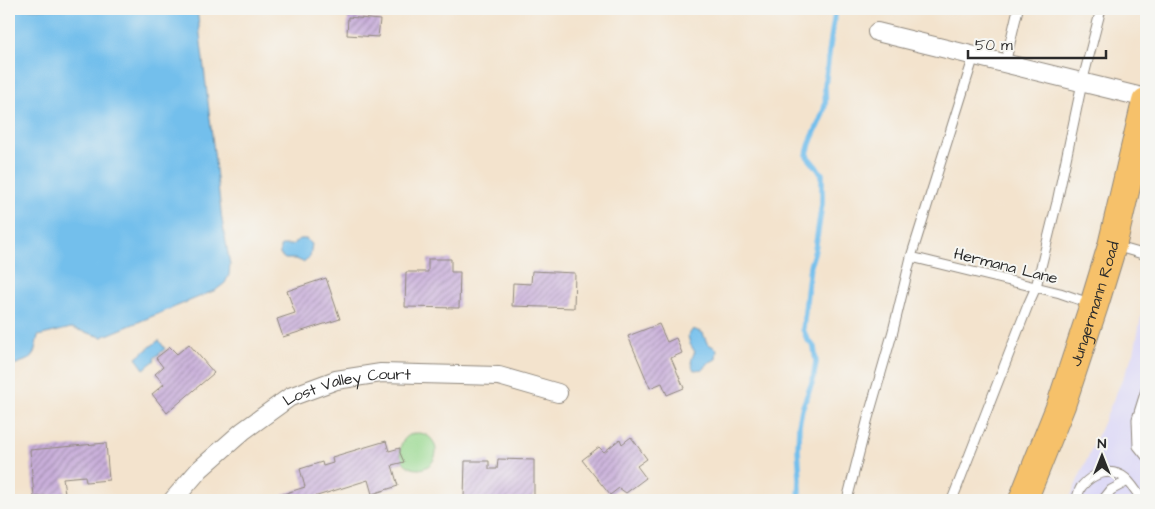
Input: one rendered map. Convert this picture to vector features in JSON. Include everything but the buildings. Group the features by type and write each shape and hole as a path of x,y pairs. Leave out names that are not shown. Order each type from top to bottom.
{"main road":[{"name":"Jungermann Road","path":"1022,500 1060,405 1094,305 1112,246 1146,102"}],"street":[{"path":"877,32 1146,98"},
{"name":"Lost Valley Court","path":"173,500 200,469 243,431 290,397 336,380 381,373 499,376 558,393"}],"lane":[{"path":"1005,64 1018,9"},
{"path":"952,500 1036,288 1057,202 1082,83 1101,9"},
{"path":"847,500 911,257 974,56"},
{"path":"1112,246 1146,255"},
{"name":"Hermana Lane","path":"911,257 1060,293 1094,305"},
{"path":"1146,390 1137,419 1138,446 1146,456"},
{"path":"1076,500 1082,486 1094,476 1108,471 1124,477 1142,500"},
{"path":"1103,500 1111,490 1128,481"}],"shaded area":[{"path":"1146,291 1146,500 1069,500 1134,353"}],"green space":[{"path":"418,433 425,434 431,438 435,444 435,458 431,464 425,468 418,469 411,468 405,464 401,458 400,451 401,444 405,438 411,434"}],"water":[{"path":"9,9 197,9 222,220 230,265 229,275 225,283 216,290 102,337 71,328 38,336 32,356 13,365 9,362"},
{"path":"299,239 306,239 312,244 310,257 303,262 296,259 285,259 280,255 280,247 292,245"},
{"path":"693,329 703,333 707,343 717,349 716,359 708,363 704,369 694,370 692,365 692,358 695,352 688,336"},
{"path":"159,340 165,349 144,369 136,358"}],"waterway":[{"path":"799,500 799,425 802,409 813,380 816,362 814,347 807,339 803,329 810,266 815,250 822,204 822,174 807,156 825,105 825,86 836,9"}]}
